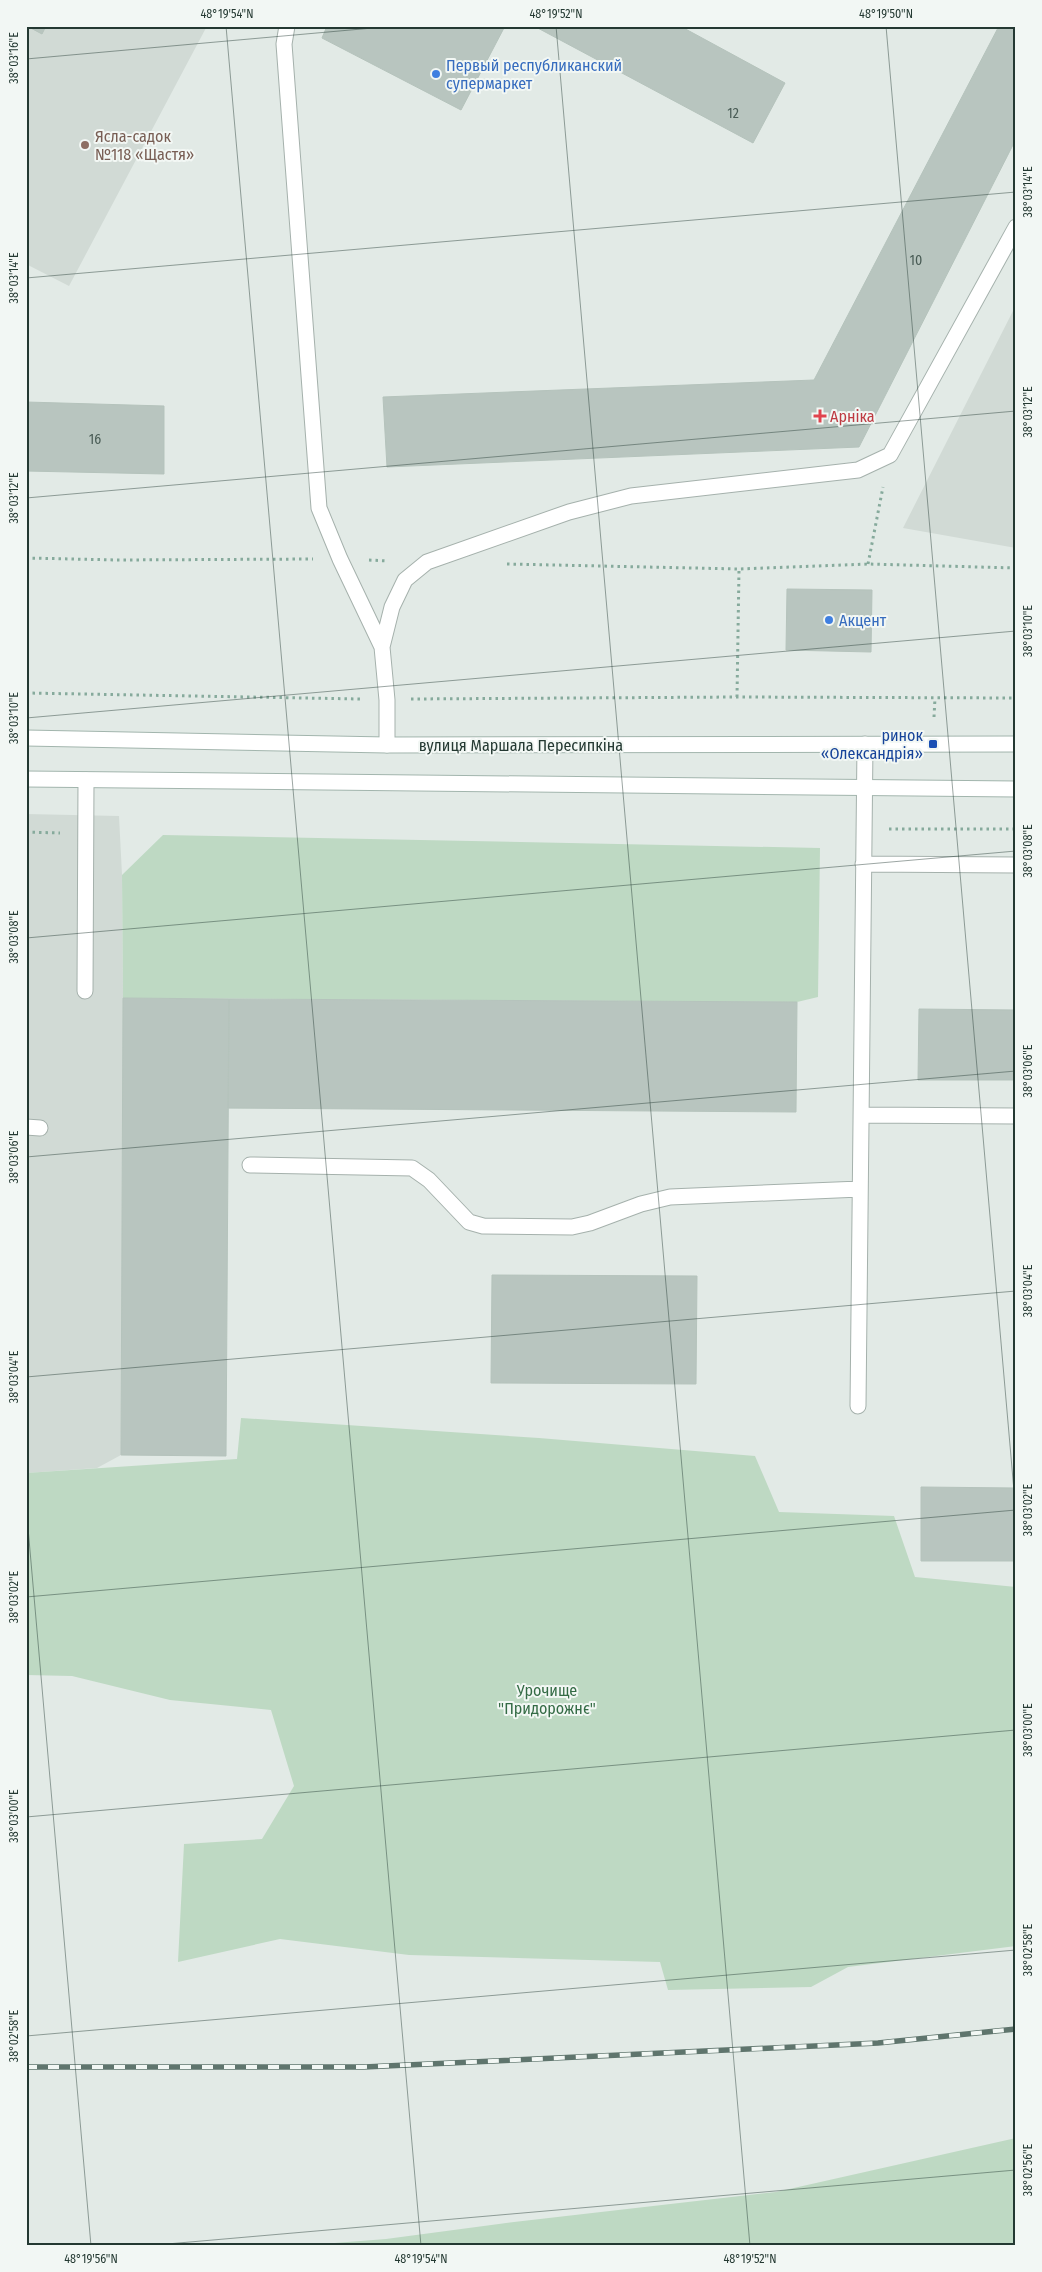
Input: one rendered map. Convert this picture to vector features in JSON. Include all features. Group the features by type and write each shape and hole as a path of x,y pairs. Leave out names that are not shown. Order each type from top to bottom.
{"main road":[{"path":"287,26 284,44 319,508 340,559 382,647"},
{"path":"387,746 387,700 382,647 392,607 405,580 427,562 569,512 631,496 858,470 890,455 1016,227"},
{"name":"вулиця Маршала Пересипкіна","path":"26,738 387,746 1016,744"},
{"path":"858,1406 864,744"},
{"path":"26,779 1016,789"},
{"path":"85,991 86,780"},
{"path":"863,864 1016,865"},
{"path":"861,1115 1016,1116"},
{"path":"250,1165 412,1168 429,1180 469,1222 482,1226 572,1226 590,1223 641,1204 670,1197 860,1189"}],"path":[{"path":"868,564 890,455"},
{"path":"26,558 118,560 340,559 427,562"},
{"path":"505,564 740,570 868,564 1016,568"},
{"path":"740,570 737,697 1016,698"},
{"path":"864,830 1016,829"},
{"path":"26,832 86,833"}],"shaded area":[{"name":"Ясла-садок №118 «Щастя»","path":"26,26 207,26 69,286 26,264"},
{"path":"1016,305 1016,548 903,528"},
{"path":"26,814 119,816 122,875 123,998 121,1455 97,1468 26,1473"}],"green space":[{"path":"163,835 820,848 818,997 797,1002 123,998 122,875"},
{"name":"Урочище \"Придорожнє\"","path":"241,1418 539,1438 755,1456 779,1512 894,1516 915,1577 1016,1587 1016,1946 848,1967 811,1987 668,1990 660,1962 409,1955 280,1939 178,1962 184,1844 262,1839 294,1786 271,1710 170,1700 72,1676 26,1675 26,1473 237,1459"},
{"path":"1016,2138 1016,2246 296,2246 386,2239 514,2222 776,2192"}],"building":[{"path":"27,26 46,26 42,34"},
{"name":"Первый республиканский супермаркет","path":"327,26 505,26 461,110 322,38"},
{"path":"534,26 680,26 785,83 753,143"},
{"path":"999,26 1016,26 1016,139 859,447 387,467 383,397 814,380"},
{"path":"26,402 164,406 164,474 26,471"},
{"name":"Акцент","path":"787,589 872,590 871,652 786,650"},
{"path":"123,998 229,999 226,1456 121,1455"},
{"path":"229,999 797,1002 796,1112 228,1108"},
{"path":"919,1009 1016,1010 1016,1080 918,1080"},
{"path":"492,1275 697,1276 696,1384 491,1383"},
{"path":"921,1487 1016,1488 1016,1561 921,1561"}],"railway":[{"path":"26,2067 364,2067 878,2043 1016,2029"}],"place":[{"name":"Первый республиканский супермаркет","path":"436,74"},
{"name":"Ясла-садок №118 «Щастя»","path":"85,145"},
{"name":"Арніка","path":"820,416"},
{"name":"Акцент","path":"829,620"},
{"name":"ринок «Олександрія»","path":"933,744"}]}
